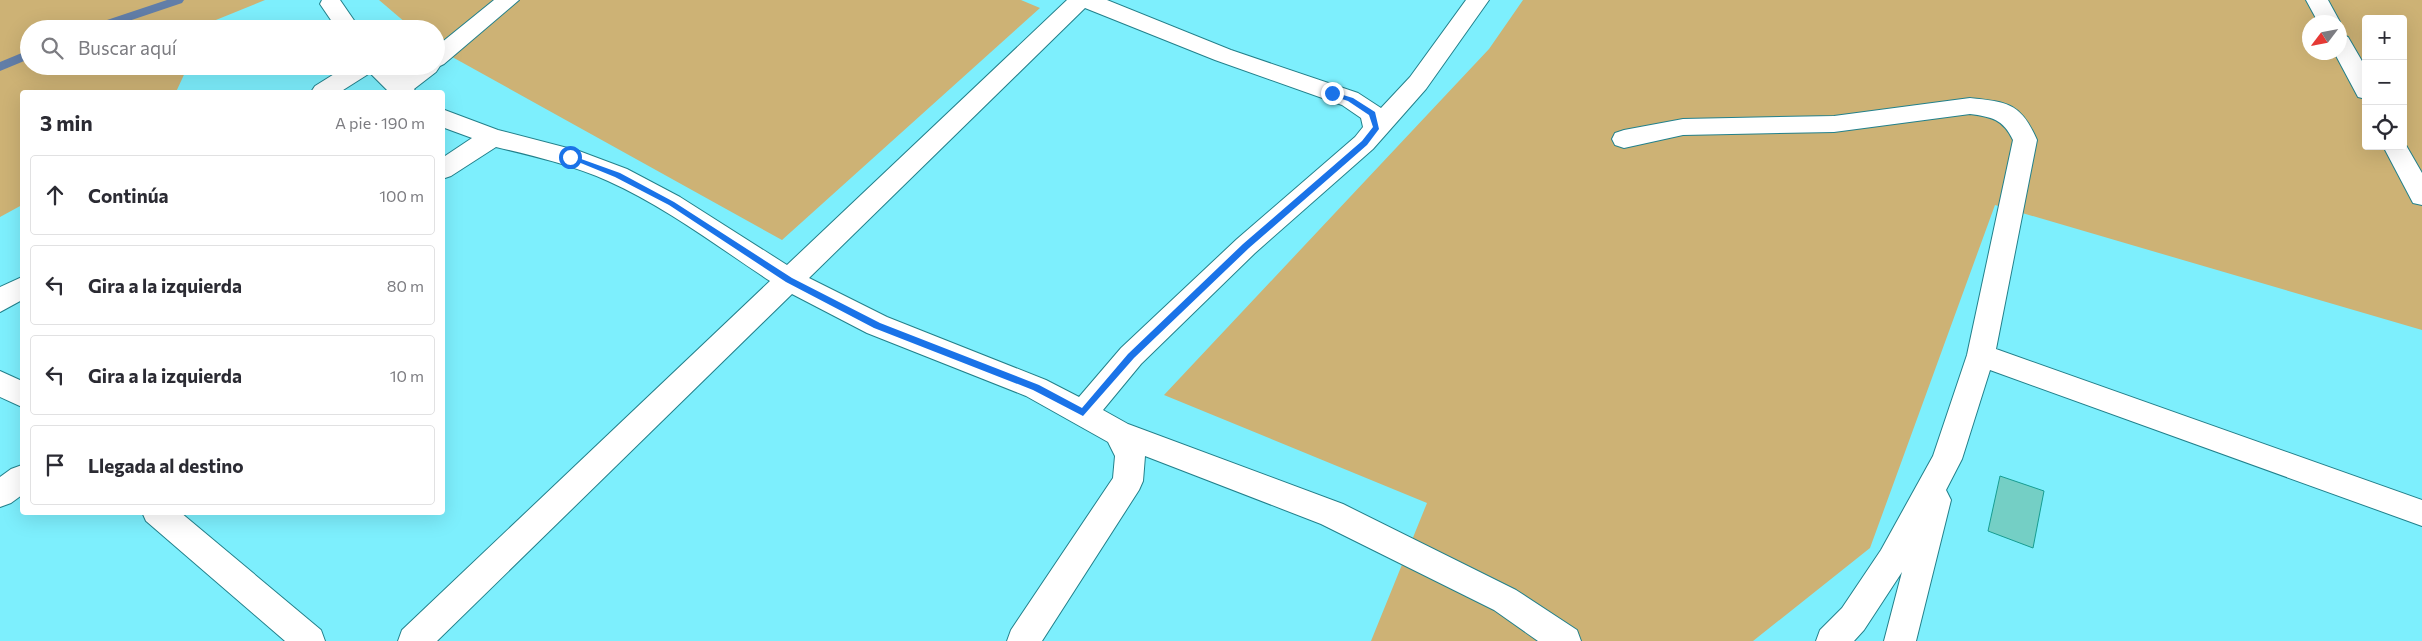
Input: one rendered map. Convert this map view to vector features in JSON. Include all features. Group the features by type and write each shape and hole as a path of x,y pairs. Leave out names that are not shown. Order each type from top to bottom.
{"street":[{"path":"445,52 508,0"},
{"path":"414,641 1080,0"},
{"path":"1087,0 1223,55 1350,99 1372,114 1376,128"},
{"path":"1083,413 1138,349 1246,246 1364,143 1418,83 1478,0"},
{"path":"2317,0 2325,15"},
{"path":"331,4 343,20"},
{"path":"2347,55 2362,83"},
{"path":"327,90 350,75"},
{"path":"386,75 401,90"},
{"path":"403,90 419,75"},
{"path":"1624,139 1683,127 1834,124 1970,106 1996,109 2017,122 2025,140 1981,355 1947,458 1900,641"},
{"path":"445,118 492,137 570,157 618,175 671,204 789,280 877,325 1036,388 1118,433 1332,514 1505,600 1565,641"},
{"path":"445,168 492,137"},
{"path":"2397,150 2422,196"},
{"path":"0,301 20,288"},
{"path":"1981,355 2422,513"},
{"path":"0,383 20,394"},
{"path":"1023,641 1128,482 1130,456 1118,433"},
{"path":"1832,641 1853,619 1892,560 1947,458"},
{"path":"0,494 20,479"},
{"path":"161,515 309,641"}],"shaded area":[{"path":"0,0 265,0 216,20 20,20 20,75 184,75 177,90 20,90 20,206 0,217"},
{"path":"379,0 1021,0 1040,8 782,240 445,53 445,20 402,20"},
{"path":"1523,0 2422,0 2422,330 1995,205 1870,548 1753,641 1371,641 1427,503 1164,395 1489,49"}],"building":[{"path":"2000,476 2044,491 2033,548 1988,531"}],"waterway":[{"path":"119,20 178,0"},
{"path":"0,67 20,58"}],"route":[{"path":"570,157 618,175 671,204 789,280 877,325 941,352 1036,388 1083,413 1131,356 1246,246 1364,143 1376,128 1372,114 1350,99 1332,93"}]}
